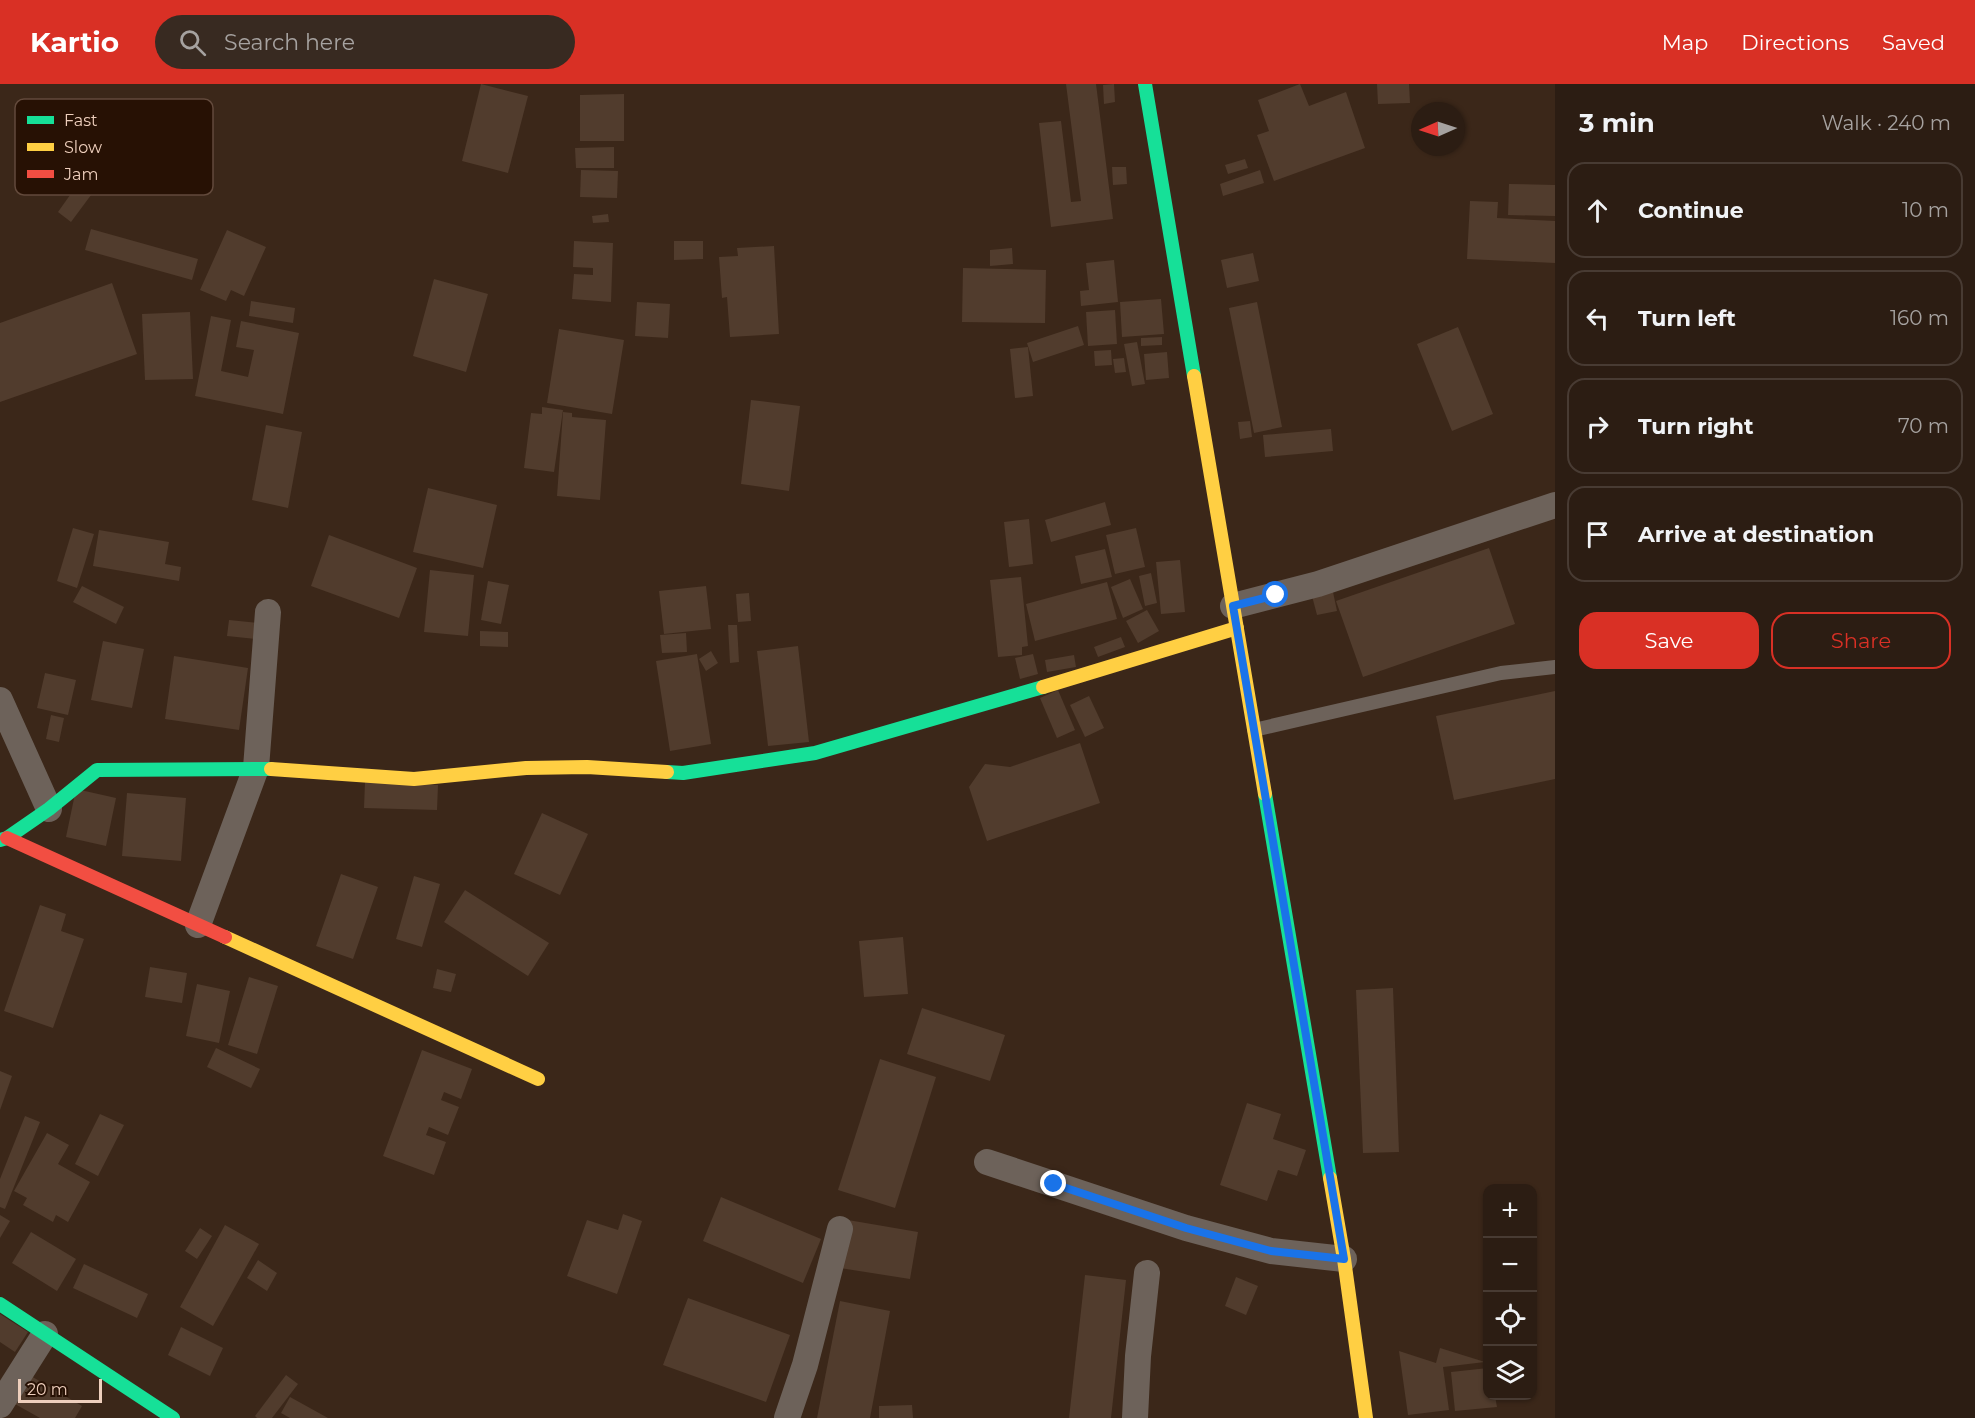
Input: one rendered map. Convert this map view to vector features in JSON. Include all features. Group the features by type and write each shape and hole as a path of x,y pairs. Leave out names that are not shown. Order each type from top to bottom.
{"street":[{"path":"1146,84 1344,1259 1366,1418"},
{"path":"4,839 49,809 97,770 256,768 414,779 526,768 587,767 683,773 815,753 1074,678 1318,584 1555,505"},
{"path":"198,925 256,768 268,612"},
{"path":"0,700 49,809"},
{"path":"4,839 538,1079"},
{"path":"987,1162 1186,1228 1271,1251 1344,1259"},
{"path":"787,1418 805,1365 840,1230"},
{"path":"1135,1418 1138,1356 1147,1273"},
{"path":"0,1304 173,1418"},
{"path":"0,1405 45,1334"}],"lane":[{"path":"1254,730 1501,673 1555,667"}],"building":[{"path":"481,84 528,96 508,173 462,161"},
{"path":"1066,84 1096,84 1113,219 1051,227 1039,123 1061,121 1071,202 1081,201"},
{"path":"1114,84 1115,102 1104,104 1103,85"},
{"path":"1300,84 1309,106 1346,92 1365,148 1274,181 1257,135 1269,131 1258,100"},
{"path":"1377,84 1409,84 1410,103 1378,104"},
{"path":"624,94 624,141 580,141 580,95"},
{"path":"614,147 614,168 576,168 575,148"},
{"path":"1245,159 1248,168 1228,174 1225,165"},
{"path":"1112,167 1126,167 1127,184 1113,185"},
{"path":"581,170 618,171 617,198 580,197"},
{"path":"1260,170 1264,183 1223,196 1220,184"},
{"path":"1509,184 1555,185 1555,216 1508,215"},
{"path":"70,195 91,195 71,222 58,212"},
{"path":"1470,201 1498,202 1497,218 1555,221 1555,263 1467,259"},
{"path":"608,214 609,222 593,223 592,216"},
{"path":"91,229 198,259 192,280 85,250"},
{"path":"227,230 266,247 244,296 231,290 226,301 200,290"},
{"path":"574,241 613,243 611,302 572,299 574,274 593,275 593,268 573,267"},
{"path":"674,241 703,241 703,259 674,260"},
{"path":"774,246 779,334 730,337 727,297 722,298 719,257 738,256 737,248"},
{"path":"1012,248 1013,264 990,266 990,250"},
{"path":"1253,253 1259,281 1227,288 1221,260"},
{"path":"1114,260 1118,302 1081,306 1080,291 1089,290 1086,263"},
{"path":"963,268 1046,270 1045,323 962,322"},
{"path":"434,279 488,294 466,372 413,356"},
{"path":"112,283 137,354 0,402 0,323"},
{"path":"1161,299 1164,334 1122,337 1120,302"},
{"path":"251,301 295,308 293,323 249,316"},
{"path":"637,302 670,304 668,338 635,336"},
{"path":"1257,302 1282,427 1254,433 1229,308"},
{"path":"1115,310 1117,344 1088,346 1086,312"},
{"path":"190,312 193,379 145,380 142,314"},
{"path":"211,316 231,320 221,371 248,377 254,350 236,347 241,321 299,333 283,414 195,396"},
{"path":"1078,326 1084,345 1033,362 1027,343"},
{"path":"1458,327 1493,414 1452,431 1417,344"},
{"path":"559,329 624,340 612,414 547,403"},
{"path":"1162,337 1162,345 1141,346 1141,338"},
{"path":"1137,342 1145,384 1132,386 1124,344"},
{"path":"1028,347 1033,396 1015,398 1010,349"},
{"path":"1111,350 1112,365 1095,366 1094,351"},
{"path":"1167,352 1169,378 1146,380 1144,354"},
{"path":"1124,358 1126,372 1115,373 1113,359"},
{"path":"751,400 800,406 789,491 741,484"},
{"path":"542,407 563,410 554,472 524,468 531,413 542,414"},
{"path":"563,412 572,413 572,417 606,420 600,500 557,496"},
{"path":"1250,421 1252,437 1240,439 1238,422"},
{"path":"266,425 302,432 288,508 252,500"},
{"path":"1331,429 1333,451 1265,457 1263,435"},
{"path":"428,488 497,505 483,568 413,552"},
{"path":"1105,502 1111,525 1051,542 1045,520"},
{"path":"1029,519 1033,564 1009,567 1004,522"},
{"path":"73,528 94,534 77,588 57,581"},
{"path":"1136,528 1145,567 1115,574 1106,535"},
{"path":"99,530 169,542 165,564 181,567 179,581 93,566"},
{"path":"329,535 417,568 399,618 311,586"},
{"path":"1489,548 1515,624 1363,677 1336,601"},
{"path":"1105,549 1112,577 1081,584 1075,556"},
{"path":"1180,560 1185,612 1161,614 1156,562"},
{"path":"430,570 474,575 468,636 424,632"},
{"path":"1151,573 1157,603 1145,606 1139,576"},
{"path":"1021,577 1028,646 1022,647 1022,655 998,657 990,580"},
{"path":"1130,579 1143,609 1123,618 1111,587"},
{"path":"488,581 509,585 501,624 481,620"},
{"path":"1107,582 1117,619 1035,641 1026,604"},
{"path":"82,586 124,607 116,624 73,602"},
{"path":"706,586 711,629 664,634 659,591"},
{"path":"1333,592 1337,611 1317,615 1312,596"},
{"path":"749,593 751,621 738,622 736,594"},
{"path":"1147,610 1159,631 1138,643 1126,621"},
{"path":"229,620 258,623 256,639 227,636"},
{"path":"728,625 737,625 739,662 730,663"},
{"path":"480,631 508,632 508,647 480,646"},
{"path":"686,633 687,652 662,653 660,635"},
{"path":"1121,637 1125,647 1098,657 1094,647"},
{"path":"103,641 144,649 132,708 91,700"},
{"path":"798,646 809,742 768,746 757,651"},
{"path":"711,651 718,663 706,671 699,659"},
{"path":"697,654 711,744 670,751 656,661"},
{"path":"1033,654 1038,674 1020,679 1015,658"},
{"path":"1074,655 1076,667 1047,672 1045,660"},
{"path":"174,656 248,668 239,730 165,719"},
{"path":"45,673 76,680 68,715 37,708"},
{"path":"1058,690 1075,730 1057,738 1040,698"},
{"path":"1555,691 1555,779 1454,800 1436,716"},
{"path":"1089,696 1104,728 1085,737 1070,705"},
{"path":"51,715 64,718 59,742 46,739"},
{"path":"1080,743 1100,803 987,841 969,787 985,764 1010,767"},
{"path":"365,782 438,785 437,810 364,808"},
{"path":"76,789 116,798 106,846 66,837"},
{"path":"127,793 186,798 181,861 122,856"},
{"path":"542,813 588,834 560,895 514,874"},
{"path":"341,874 378,887 353,959 316,946"},
{"path":"414,876 440,884 422,947 396,939"},
{"path":"465,890 549,943 528,976 444,922"},
{"path":"40,905 66,914 61,931 84,939 53,1028 4,1011"},
{"path":"903,937 908,994 864,997 859,941"},
{"path":"150,967 187,973 182,1003 145,997"},
{"path":"437,969 456,974 451,992 433,988"},
{"path":"249,977 278,986 257,1054 228,1045"},
{"path":"197,984 230,991 219,1043 186,1036"},
{"path":"1393,988 1399,1152 1363,1153 1356,990"},
{"path":"922,1008 1005,1035 990,1081 907,1054"},
{"path":"216,1048 260,1069 251,1088 207,1067"},
{"path":"422,1050 472,1069 461,1099 444,1092 441,1100 459,1107 448,1135 429,1127 426,1135 446,1142 434,1175 383,1156"},
{"path":"880,1059 936,1077 895,1208 838,1190"},
{"path":"0,1071 12,1076 0,1110"},
{"path":"1247,1103 1281,1114 1273,1139 1306,1150 1297,1176 1278,1170 1267,1201 1220,1185"},
{"path":"100,1114 124,1125 98,1176 75,1164"},
{"path":"25,1116 40,1122 5,1209 0,1207 0,1179"},
{"path":"47,1133 69,1145 58,1164 90,1182 68,1222 56,1215 53,1222 23,1205 27,1198 14,1191"},
{"path":"721,1197 821,1239 803,1283 703,1241"},
{"path":"623,1214 642,1221 617,1294 567,1276 587,1220 618,1230"},
{"path":"0,1215 10,1221 0,1238"},
{"path":"848,1220 918,1232 910,1279 840,1268"},
{"path":"225,1225 259,1244 213,1326 180,1307"},
{"path":"200,1228 212,1236 197,1259 185,1251"},
{"path":"31,1232 76,1259 57,1291 12,1263"},
{"path":"258,1260 277,1273 267,1291 247,1278"},
{"path":"84,1264 148,1294 137,1318 73,1288"},
{"path":"1085,1275 1126,1280 1111,1418 1069,1418"},
{"path":"1236,1277 1258,1286 1246,1315 1225,1306"},
{"path":"688,1298 790,1335 766,1402 663,1365"},
{"path":"840,1301 890,1311 870,1418 817,1418"},
{"path":"0,1314 28,1332 15,1352 0,1342"},
{"path":"181,1327 223,1348 210,1376 168,1355"},
{"path":"1440,1348 1483,1361 1443,1367 1449,1410 1408,1415 1399,1351 1436,1363"},
{"path":"1483,1369 1483,1400 1496,1400 1497,1407 1455,1411 1451,1372"},
{"path":"286,1375 298,1384 272,1418 257,1418 255,1416"},
{"path":"31,1376 82,1406 75,1418 40,1418 15,1404"},
{"path":"290,1397 328,1418 290,1418 281,1413"},
{"path":"912,1405 913,1418 879,1418 879,1406"}],"traffic: fast":[{"path":"1145,84 1194,376"},
{"path":"667,772 683,773 815,753 1043,687"},
{"path":"0,840 7,838 49,809 97,770 271,769"},
{"path":"1265,794 1330,1178"},
{"path":"0,1304 173,1418"}],"traffic: slow":[{"path":"1194,376 1265,794"},
{"path":"1043,687 1237,628"},
{"path":"271,769 414,779 526,768 587,767 667,772"},
{"path":"225,937 538,1079"},
{"path":"1330,1178 1344,1259 1366,1418"}],"traffic: jam":[{"path":"7,838 225,937"}],"route":[{"path":"1054,1184 1186,1228 1271,1251 1344,1259 1233,606 1276,595"}]}
